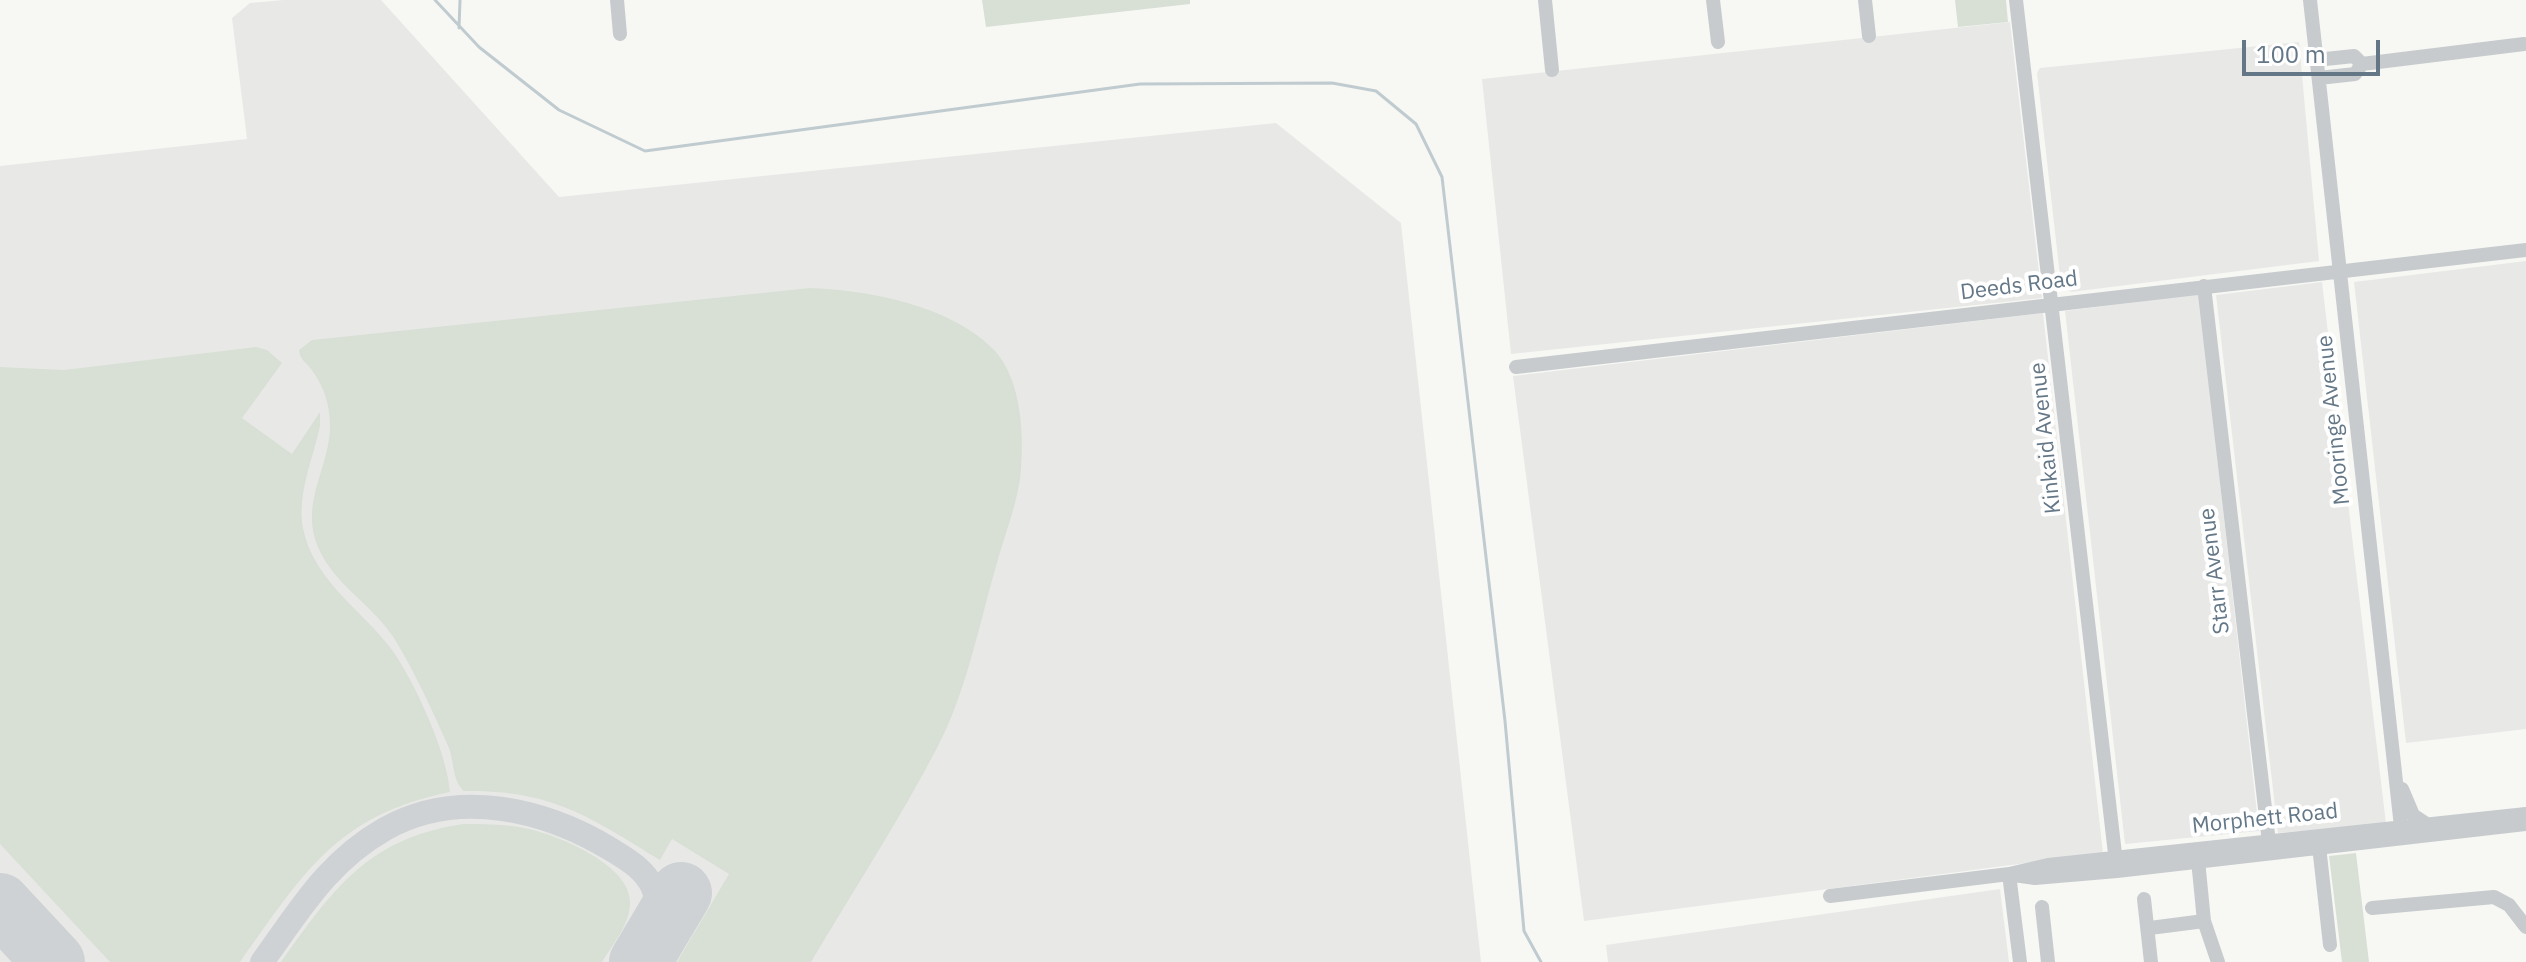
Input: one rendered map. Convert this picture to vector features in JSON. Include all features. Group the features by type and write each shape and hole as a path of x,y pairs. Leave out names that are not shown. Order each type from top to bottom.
{"street":[{"path":"617,0 620,34"},
{"path":"1545,0 1552,70"},
{"path":"1713,0 1718,42"},
{"path":"1865,0 1869,36"},
{"name":"Kinkaid Avenue","path":"2016,0 2116,864"},
{"name":"Mooringe Avenue","path":"2310,0 2402,831"},
{"path":"2319,78 2355,74 2362,64 2524,44"},
{"path":"2316,60 2354,56 2362,64"},
{"name":"Deeds Road","path":"1516,367 2526,250"},
{"name":"Starr Avenue","path":"2204,286 2269,846"},
{"path":"2393,754 2401,787 2413,815 2425,823"},
{"name":"Morphett Road","path":"1830,896 2009,874 2035,867 2198,860 2269,846 2319,846 2402,831 2425,823 2526,814"},
{"name":"Morphett Road","path":"2116,864 2402,831 2526,824"},
{"path":"2319,846 2330,945"},
{"path":"2198,860 2204,921 2218,962"},
{"path":"2009,874 2020,962"},
{"path":"2372,908 2494,897 2509,905 2526,927"},
{"path":"2144,899 2150,928 2151,962"},
{"path":"2042,907 2048,962"},
{"path":"2150,928 2204,921"}],"shaded area":[{"path":"381,0 559,197 1276,123 1401,223 1481,962 0,962 0,166 247,139 232,18 250,3"},
{"path":"982,0 1190,0 1190,4 986,27"},
{"path":"1955,0 2006,0 2008,22 1958,27"},
{"path":"2010,22 2042,298 1511,354 1482,79"},
{"path":"2299,42 2319,261 2071,292 2061,285 2037,73 2040,68"},
{"path":"2526,261 2526,729 2406,743 2354,282"},
{"path":"2322,282 2386,824 2278,833 2216,295"},
{"path":"810,288 884,297 934,312 958,323 996,352 1011,377 1019,408 1022,455 1018,493 972,657 947,726 907,802 811,962 677,962 729,874 672,839 660,860 568,809 522,795 464,791 460,786 448,746 397,643 388,629 331,569 315,539 312,510 329,440 330,418 323,389 299,350 312,340"},
{"path":"2199,294 2259,831 2125,844 2065,311"},
{"path":"2043,313 2103,853 1584,921 1513,376"},
{"path":"256,347 267,350 282,363 242,418 292,454 320,412 320,426 302,502 303,528 308,546 327,578 389,646 408,677 436,737 450,792 411,802 378,816 350,833 304,876 240,962 110,962 0,844 0,367 64,370"},
{"path":"463,824 512,826 550,835 586,852 617,874 626,887 630,909 602,962 281,962 336,890 377,855 402,841"},
{"path":"2356,853 2369,962 2342,962 2329,856"},
{"path":"2000,889 2009,962 1608,962 1606,945"}],"waterway":[{"path":"435,0 479,47 559,110 645,151 1140,84 1332,83 1376,91 1416,124 1442,177 1505,721 1524,931 1541,962"},
{"path":"459,28 460,0"}],"taxiway":[{"path":"262,962 316,888 365,842 413,816 442,809 471,807 501,809 559,824 630,861 645,875 655,893 657,914 653,941"}],"runway":[{"path":"640,962 681,893"},
{"path":"0,904 54,962"}]}
